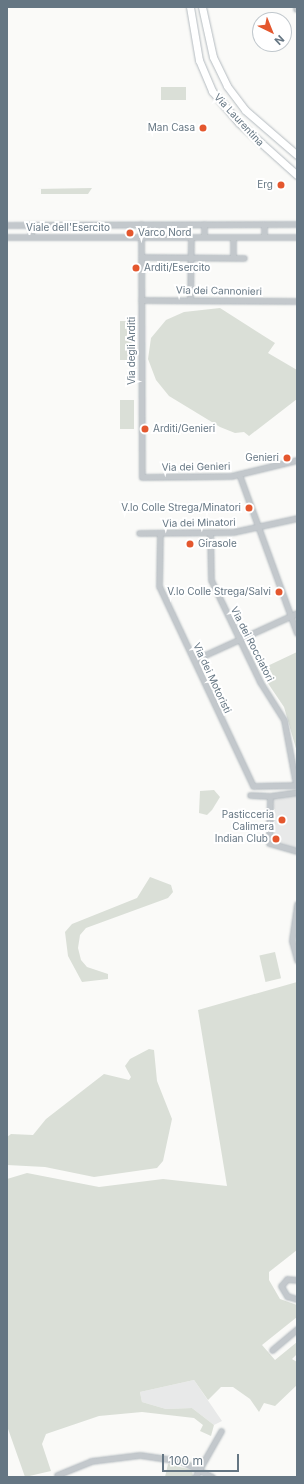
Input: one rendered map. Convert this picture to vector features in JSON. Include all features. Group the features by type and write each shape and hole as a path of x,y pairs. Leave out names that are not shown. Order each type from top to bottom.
{"main road":[{"name":"Via Laurentina","path":"190,7 198,60 212,90 239,123 297,175"},
{"name":"Via Laurentina","path":"202,7 213,57 229,90 251,116 297,155"}],"street":[{"path":"31,224 31,237"},
{"name":"Via degli Arditi","path":"141,224 142,477"},
{"path":"204,224 204,237"},
{"path":"264,224 264,237"},
{"name":"Viale dell'Esercito","path":"7,225 297,224"},
{"name":"Viale dell'Esercito","path":"7,237 297,237"},
{"path":"190,300 191,237"},
{"path":"233,237 233,258"},
{"path":"141,257 244,258"},
{"name":"Via dei Cannonieri","path":"141,300 297,301"},
{"name":"Via dei Genieri","path":"142,477 239,474 297,460"},
{"path":"239,474 297,633"},
{"name":"Via dei Minatori","path":"139,533 210,532 259,526 297,518"},
{"name":"Via dei Rocciatori","path":"210,532 210,575 239,640 284,720 297,784"},
{"name":"Via dei Motoristi","path":"160,533 159,586 253,786 297,784"},
{"path":"194,660 297,613"},
{"path":"250,795 270,796 297,792"},
{"path":"270,796 268,841 297,851"},
{"path":"297,904 292,941 297,960"},
{"path":"297,1280 287,1279 281,1286 287,1296 297,1299"},
{"path":"272,1350 297,1329"},
{"path":"195,1477 221,1431"},
{"path":"57,1475 91,1461 131,1455 168,1458 200,1468 212,1477"}],"shaded area":[{"path":"161,87 186,87 186,100 161,100"},
{"path":"92,188 88,194 41,194 41,189 36,189"},
{"path":"220,308 275,343 268,353 297,370 297,399 249,436 244,432 235,433 220,427 169,396 156,380 148,359 151,338 166,320 184,312"},
{"path":"120,321 133,321 133,360 120,360"},
{"path":"120,400 134,400 134,429 120,429"},
{"path":"297,652 297,752 284,707 259,670"},
{"path":"214,790 220,797 212,810 207,815 199,813 200,791"},
{"path":"297,794 297,850 269,840 273,797"},
{"path":"150,877 171,885 173,892 168,898 86,928 80,935 78,948 81,960 87,967 108,974 108,979 82,982 68,956 65,932 72,924 137,898"},
{"path":"275,952 281,978 265,982 259,956"},
{"path":"297,982 297,1250 269,1272 269,1280 280,1299 297,1305 297,1317 262,1345 275,1360 297,1342 297,1354 292,1359 297,1362 297,1385 275,1406 264,1403 259,1412 250,1399 233,1387 221,1387 208,1400 194,1380 140,1392 142,1402 166,1409 192,1408 214,1425 211,1436 200,1431 203,1425 194,1418 142,1412 99,1416 46,1434 42,1444 51,1471 25,1477 7,1426 7,1179 27,1173 99,1187 163,1179 227,1186 198,1010"},
{"path":"149,1049 154,1050 157,1081 172,1119 163,1161 157,1168 94,1177 45,1167 7,1165 7,1137 11,1134 33,1135 46,1119 104,1074 129,1080 131,1077 125,1066 130,1059"},
{"path":"194,1380 222,1421 214,1425 192,1408 166,1409 142,1402 140,1392"},
{"path":"168,1464 192,1470 193,1476 165,1477"}],"place":[{"name":"Man Casa","path":"203,128"},
{"name":"Erg","path":"281,185"},
{"name":"Varco Nord","path":"130,233"},
{"name":"Arditi/Esercito","path":"136,268"},
{"name":"Arditi/Genieri","path":"145,429"},
{"name":"Genieri","path":"287,458"},
{"name":"V.lo Colle Strega/Minatori","path":"249,508"},
{"name":"Girasole","path":"190,544"},
{"name":"V.lo Colle Strega/Salvi","path":"279,592"},
{"name":"Pasticceria Calimera","path":"282,820"},
{"name":"Indian Club","path":"276,839"}]}
